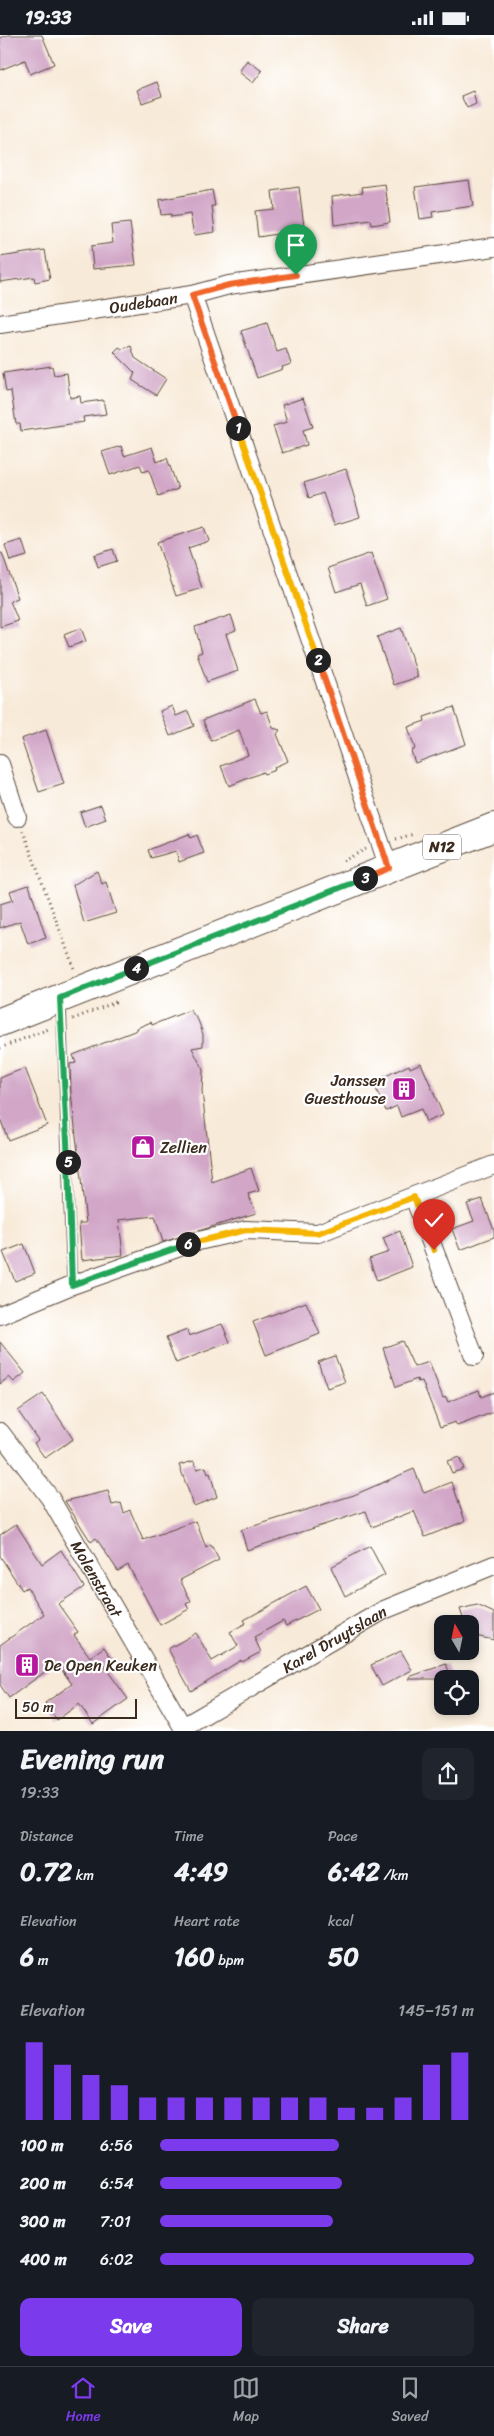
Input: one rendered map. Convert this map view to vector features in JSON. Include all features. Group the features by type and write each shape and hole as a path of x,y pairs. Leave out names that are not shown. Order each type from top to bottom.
{"main road":[{"name":"N12","path":"0,1022 494,827"}],"street":[{"name":"Oudebaan","path":"0,325 192,295 229,285 494,247"},
{"path":"192,295 389,868"},
{"path":"0,764 17,817"},
{"path":"0,1315 72,1285 194,1242 246,1230 318,1233 494,1165"},
{"path":"414,1197 474,1356"},
{"name":"Molenstraat","path":"0,1431 50,1498 184,1729"},
{"name":"Karel Druytslaan","path":"184,1729 384,1610 494,1565"}],"lane":[{"path":"71,994 72,1285"}],"path":[{"path":"17,817 71,994"}],"building":[{"path":"8,35 42,35 54,64 30,74 25,60 0,70 0,38"},
{"path":"247,60 262,71 253,83 239,72"},
{"path":"157,82 162,96 142,103 137,90"},
{"path":"473,91 476,104 467,108 461,96"},
{"path":"469,180 473,206 432,212 433,217 420,219 415,187"},
{"path":"385,184 390,222 372,225 371,220 334,225 332,196 363,192 362,187"},
{"path":"299,187 305,234 291,236 290,232 258,237 255,211 274,209 272,191"},
{"path":"212,190 215,206 212,206 215,232 194,235 190,214 171,217 171,214 161,215 159,200"},
{"path":"130,223 136,265 93,269 91,246 113,243 111,225"},
{"path":"45,250 50,279 35,282 34,277 0,282 0,257"},
{"path":"267,323 277,352 286,349 291,364 282,367 283,369 257,378 241,331"},
{"path":"131,346 135,358 166,379 156,395 132,380 135,373 114,352 119,347 122,349"},
{"path":"52,366 54,375 67,373 70,398 80,396 81,403 103,400 106,414 83,417 84,422 21,431 20,424 16,424 11,391 6,392 3,373"},
{"path":"303,398 313,427 303,430 307,445 282,453 273,426 287,422 282,405"},
{"path":"121,446 124,456 152,447 157,462 167,458 178,489 158,496 149,470 143,472 140,465 110,475 102,452"},
{"path":"346,469 360,517 334,525 323,493 309,498 304,483"},
{"path":"204,527 209,541 188,548 202,588 176,596 157,542"},
{"path":"22,540 27,556 10,561 5,545"},
{"path":"113,549 117,561 98,567 94,555"},
{"path":"0,553 2,553 18,598 10,601 18,621 0,627"},
{"path":"371,553 387,599 367,606 360,584 336,592 328,568"},
{"path":"231,615 236,630 226,634 238,671 207,682 197,654 202,652 195,627"},
{"path":"81,628 86,641 69,647 64,635"},
{"path":"401,628 418,677 394,685 377,637"},
{"path":"255,699 261,713 267,711 273,728 280,730 277,734 288,761 274,767 275,770 264,774 263,772 229,786 221,766 248,755 239,730 211,741 203,720"},
{"path":"172,706 176,716 188,711 194,726 170,736 160,711"},
{"path":"454,707 466,744 415,763 411,751 415,749 408,727 425,721 424,717"},
{"path":"46,730 64,784 39,792 21,739"},
{"path":"101,805 106,819 85,827 80,812"},
{"path":"189,834 191,838 197,835 204,853 179,862 176,851 151,858 148,850"},
{"path":"97,871 102,884 106,882 116,913 84,923 73,885"},
{"path":"29,885 46,938 28,944 20,921 0,928 0,904 13,900 10,891"},
{"name":"Zellien","path":"190,1010 198,1020 203,1034 203,1046 192,1048 203,1070 202,1091 212,1182 251,1168 259,1191 248,1194 256,1213 163,1242 155,1216 119,1220 123,1255 82,1260 79,1223 86,1223 71,1092 70,1064 76,1063 73,1055 137,1030 137,1028 151,1022 152,1025"},
{"name":"Janssen Guesthouse","path":"421,1063 443,1115 426,1122 421,1109 401,1117 397,1106 386,1111 373,1082 409,1065 410,1068"},
{"path":"25,1068 47,1125 8,1140 0,1118 0,1078"},
{"path":"482,1199 494,1230 494,1237 460,1250 452,1229 474,1221 467,1204"},
{"path":"400,1231 412,1267 377,1281 369,1259 389,1252 383,1238"},
{"path":"24,1244 35,1273 15,1281 3,1252"},
{"path":"306,1302 320,1334 266,1355 253,1322"},
{"path":"222,1324 230,1342 176,1363 166,1338 187,1330 189,1336"},
{"path":"402,1341 414,1367 429,1362 443,1398 446,1397 448,1402 479,1390 481,1397 494,1392 494,1412 457,1426 455,1422 440,1427 422,1381 418,1382 417,1379 396,1387 383,1348"},
{"path":"0,1342 25,1373 14,1382 9,1377 0,1384"},
{"path":"335,1356 345,1382 327,1388 318,1362"},
{"path":"43,1394 73,1439 45,1458 34,1443 38,1440 18,1411"},
{"path":"459,1457 464,1469 452,1473 447,1461"},
{"path":"194,1461 196,1469 206,1467 208,1474 210,1473 217,1497 194,1506 179,1465"},
{"path":"414,1469 424,1493 452,1482 465,1521 425,1537 414,1511 372,1527 366,1511 247,1550 241,1530 354,1495"},
{"path":"108,1491 112,1505 121,1503 124,1513 130,1510 143,1540 196,1521 206,1548 211,1545 219,1560 180,1580 191,1601 186,1604 189,1609 160,1625 128,1565 118,1571 96,1538 91,1542 65,1501"},
{"path":"16,1524 42,1564 61,1550 84,1587 58,1604 78,1632 74,1635 90,1657 104,1647 113,1660 104,1666 128,1699 93,1724 79,1704 57,1720 45,1703 72,1684 57,1663 9,1698 0,1685 0,1645 44,1614 27,1587 22,1590 0,1556 0,1535"},
{"path":"370,1546 385,1575 345,1596 331,1567"},
{"path":"306,1586 319,1609 286,1626 283,1621 254,1637 261,1652 242,1662 241,1660 191,1691 168,1649 196,1633 212,1661 238,1646 230,1632 246,1623 244,1620"},
{"path":"477,1605 494,1613 494,1640 479,1637 479,1615 462,1615 460,1609"},
{"path":"401,1651 412,1670 382,1686 371,1665"},
{"path":"446,1664 448,1670 434,1670 434,1679 409,1679 409,1677"}],"place":[{"name":"Janssen Guesthouse","path":"404,1089"},
{"name":"Zellien","path":"143,1147"},
{"name":"De Open Keuken","path":"27,1665"}],"route":[{"path":"296,275 229,285 192,295 389,868 60,998 72,1285 194,1242 246,1230 318,1233 414,1197 434,1250"}]}
